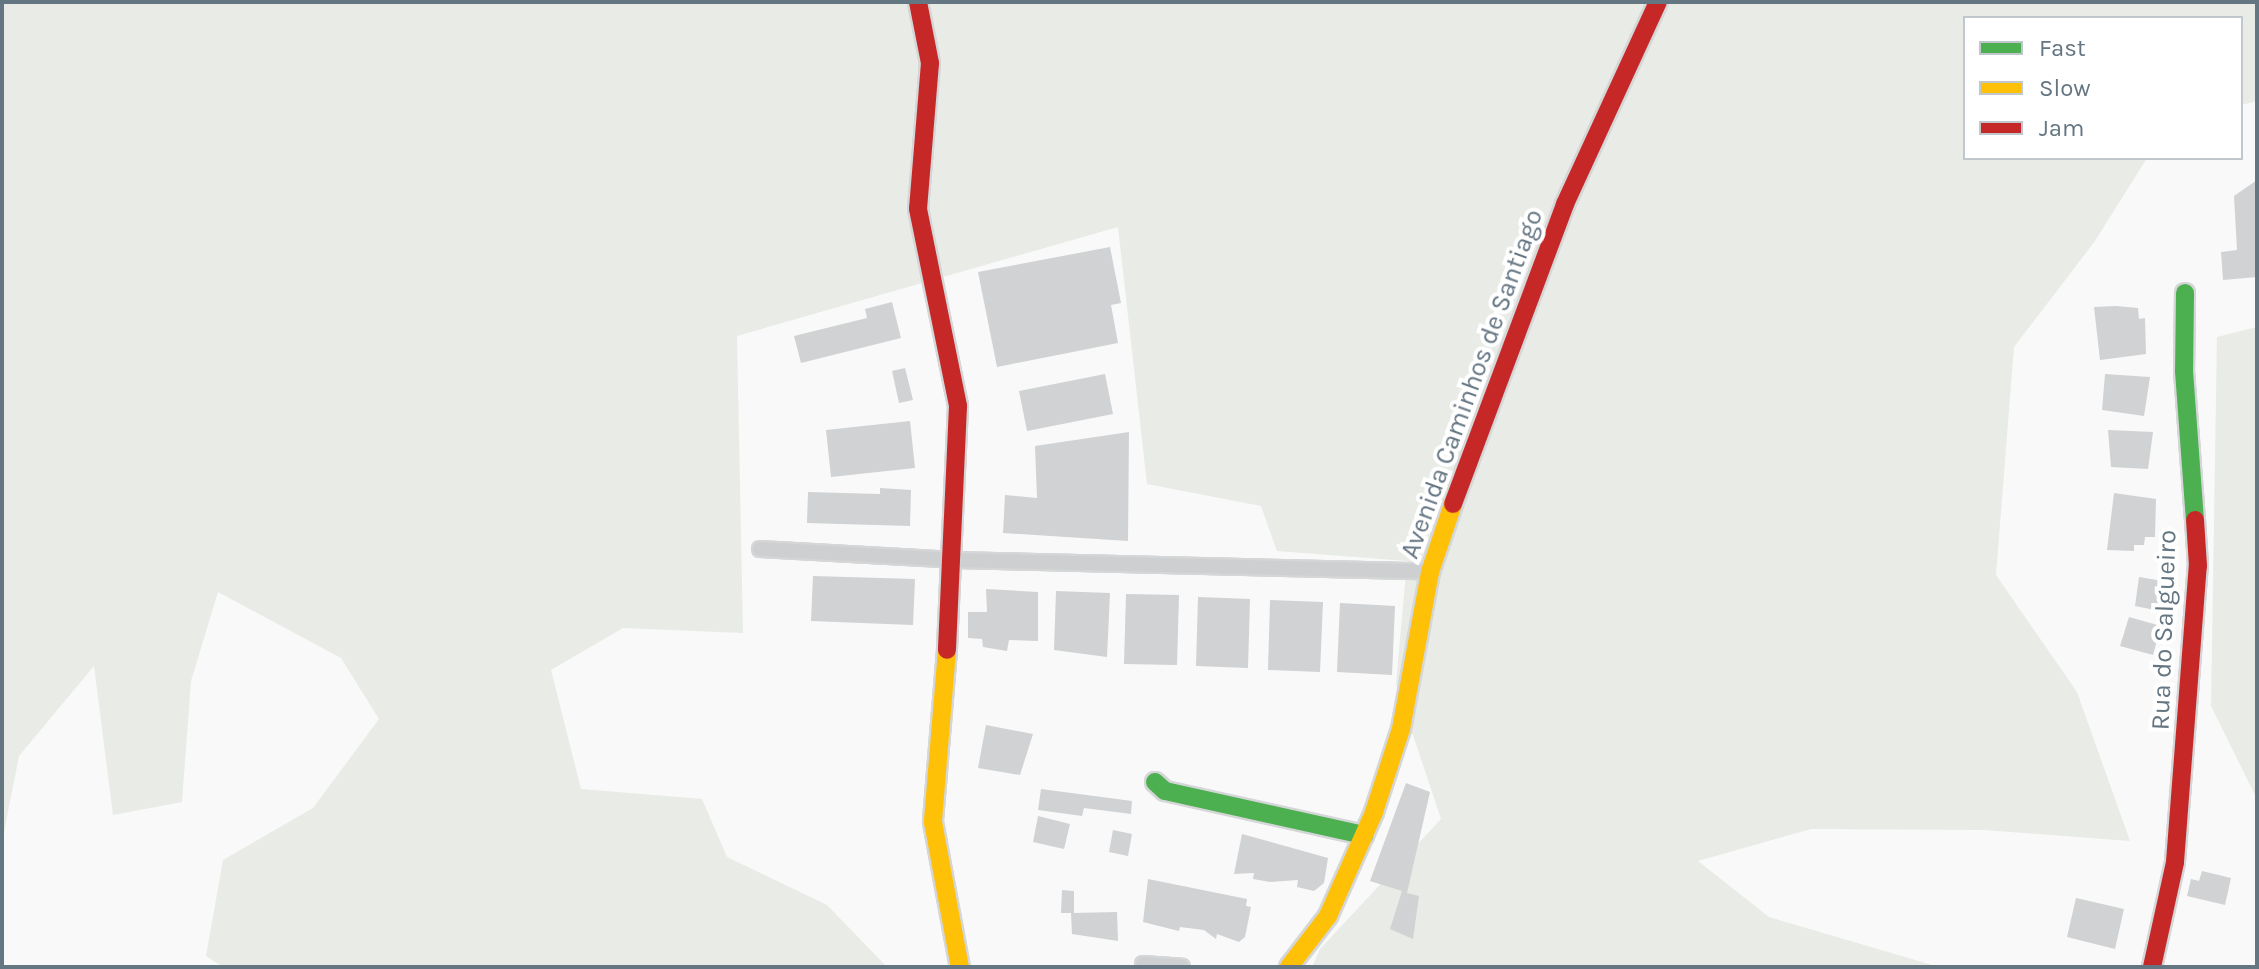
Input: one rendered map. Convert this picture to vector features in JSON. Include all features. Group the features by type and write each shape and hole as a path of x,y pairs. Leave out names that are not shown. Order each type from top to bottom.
{"street":[{"path":"918,2 930,63 918,209 958,406 955,560 933,822 960,967"},
{"name":"Avenida Caminhos de Santiago","path":"1289,967 1328,916 1364,835 1401,729 1430,572 1496,379 1559,219 1658,2"},
{"name":"Rua do Salgueiro","path":"2152,967 2175,862 2198,566 2184,371 2185,293"},
{"path":"760,549 955,560 1430,572"},
{"path":"1155,782 1165,791 1364,835"},
{"path":"1143,964 1182,967"}],"shaded area":[{"path":"2,2 2257,2 2257,101 2243,104 2243,16 1963,16 1963,160 2146,160 2095,241 2014,347 1996,575 2077,692 2130,841 1984,830 1811,829 1698,861 1769,917 1939,967 1312,967 1320,949 1441,819 1396,684 1407,561 1277,551 1261,506 1147,484 1118,227 737,336 743,633 623,628 551,670 581,789 702,799 727,857 827,905 887,967 223,967 206,956 223,860 313,808 379,719 341,658 218,592 191,681 182,802 113,815 94,666 19,756 2,842"},
{"path":"2257,327 2257,799 2211,706 2217,337"}],"building":[{"path":"2257,180 2257,277 2223,280 2221,252 2237,250 2234,196"},
{"path":"1110,247 1121,303 1111,305 1118,343 997,367 978,272"},
{"path":"892,302 901,338 801,363 794,336 867,318 865,309"},
{"path":"2094,307 2138,308 2139,319 2145,318 2146,354 2100,360"},
{"path":"905,368 913,400 899,403 892,371"},
{"path":"1105,374 1113,414 1027,431 1019,391"},
{"path":"2105,374 2150,377 2144,416 2102,410"},
{"path":"910,421 915,468 831,477 826,430"},
{"path":"2108,430 2153,432 2148,469 2111,467"},
{"path":"1129,432 1128,541 1003,533 1005,495 1037,498 1035,446"},
{"path":"880,488 911,490 910,526 807,523 808,492 880,494"},
{"path":"2114,493 2156,499 2155,537 2145,537 2144,545 2134,545 2134,551 2107,550"},
{"path":"813,576 915,579 913,625 811,621"},
{"path":"2139,577 2169,582 2165,606 2156,604 2155,610 2135,606"},
{"path":"986,589 1038,592 1038,641 1009,640 1007,651 983,647 982,639 968,638 968,612 987,612"},
{"path":"1056,591 1110,593 1107,657 1054,650"},
{"path":"1126,594 1179,595 1177,665 1124,664"},
{"path":"1198,597 1250,599 1248,668 1196,666"},
{"path":"1270,600 1323,602 1320,672 1268,670"},
{"path":"1340,603 1395,606 1392,675 1337,672"},
{"path":"2129,617 2161,626 2153,655 2120,646"},
{"path":"986,725 1033,734 1020,775 978,768"},
{"path":"1406,783 1430,792 1407,893 1419,896 1413,939 1390,929 1402,891 1370,881"},
{"path":"1041,789 1132,801 1131,814 1084,808 1082,816 1038,810"},
{"path":"1038,816 1070,824 1064,849 1033,842"},
{"path":"1113,830 1132,834 1128,856 1109,852"},
{"path":"1242,834 1328,858 1324,883 1314,891 1297,887 1298,880 1270,882 1253,879 1254,873 1234,874"},
{"path":"2202,871 2231,878 2225,905 2187,896 2191,879 2199,881"},
{"path":"1148,879 1247,899 1246,906 1251,907 1245,937 1239,942 1217,934 1216,939 1204,930 1180,927 1179,931 1143,922"},
{"path":"1062,890 1074,891 1074,913 1061,913"},
{"path":"2076,898 2124,909 2115,949 2067,937"},
{"path":"1117,912 1118,941 1072,934 1071,913"}],"traffic: fast":[{"path":"2185,293 2184,371 2195,520"},
{"path":"1155,782 1165,791 1364,835"}],"traffic: slow":[{"path":"1289,967 1328,916 1374,812 1401,729 1430,572 1453,504"},
{"path":"947,650 933,822 960,967"}],"traffic: jam":[{"path":"918,2 930,63 918,209 958,406 947,650"},
{"path":"1453,504 1565,204 1658,2"},
{"path":"2152,967 2175,862 2198,566 2195,520"}]}
